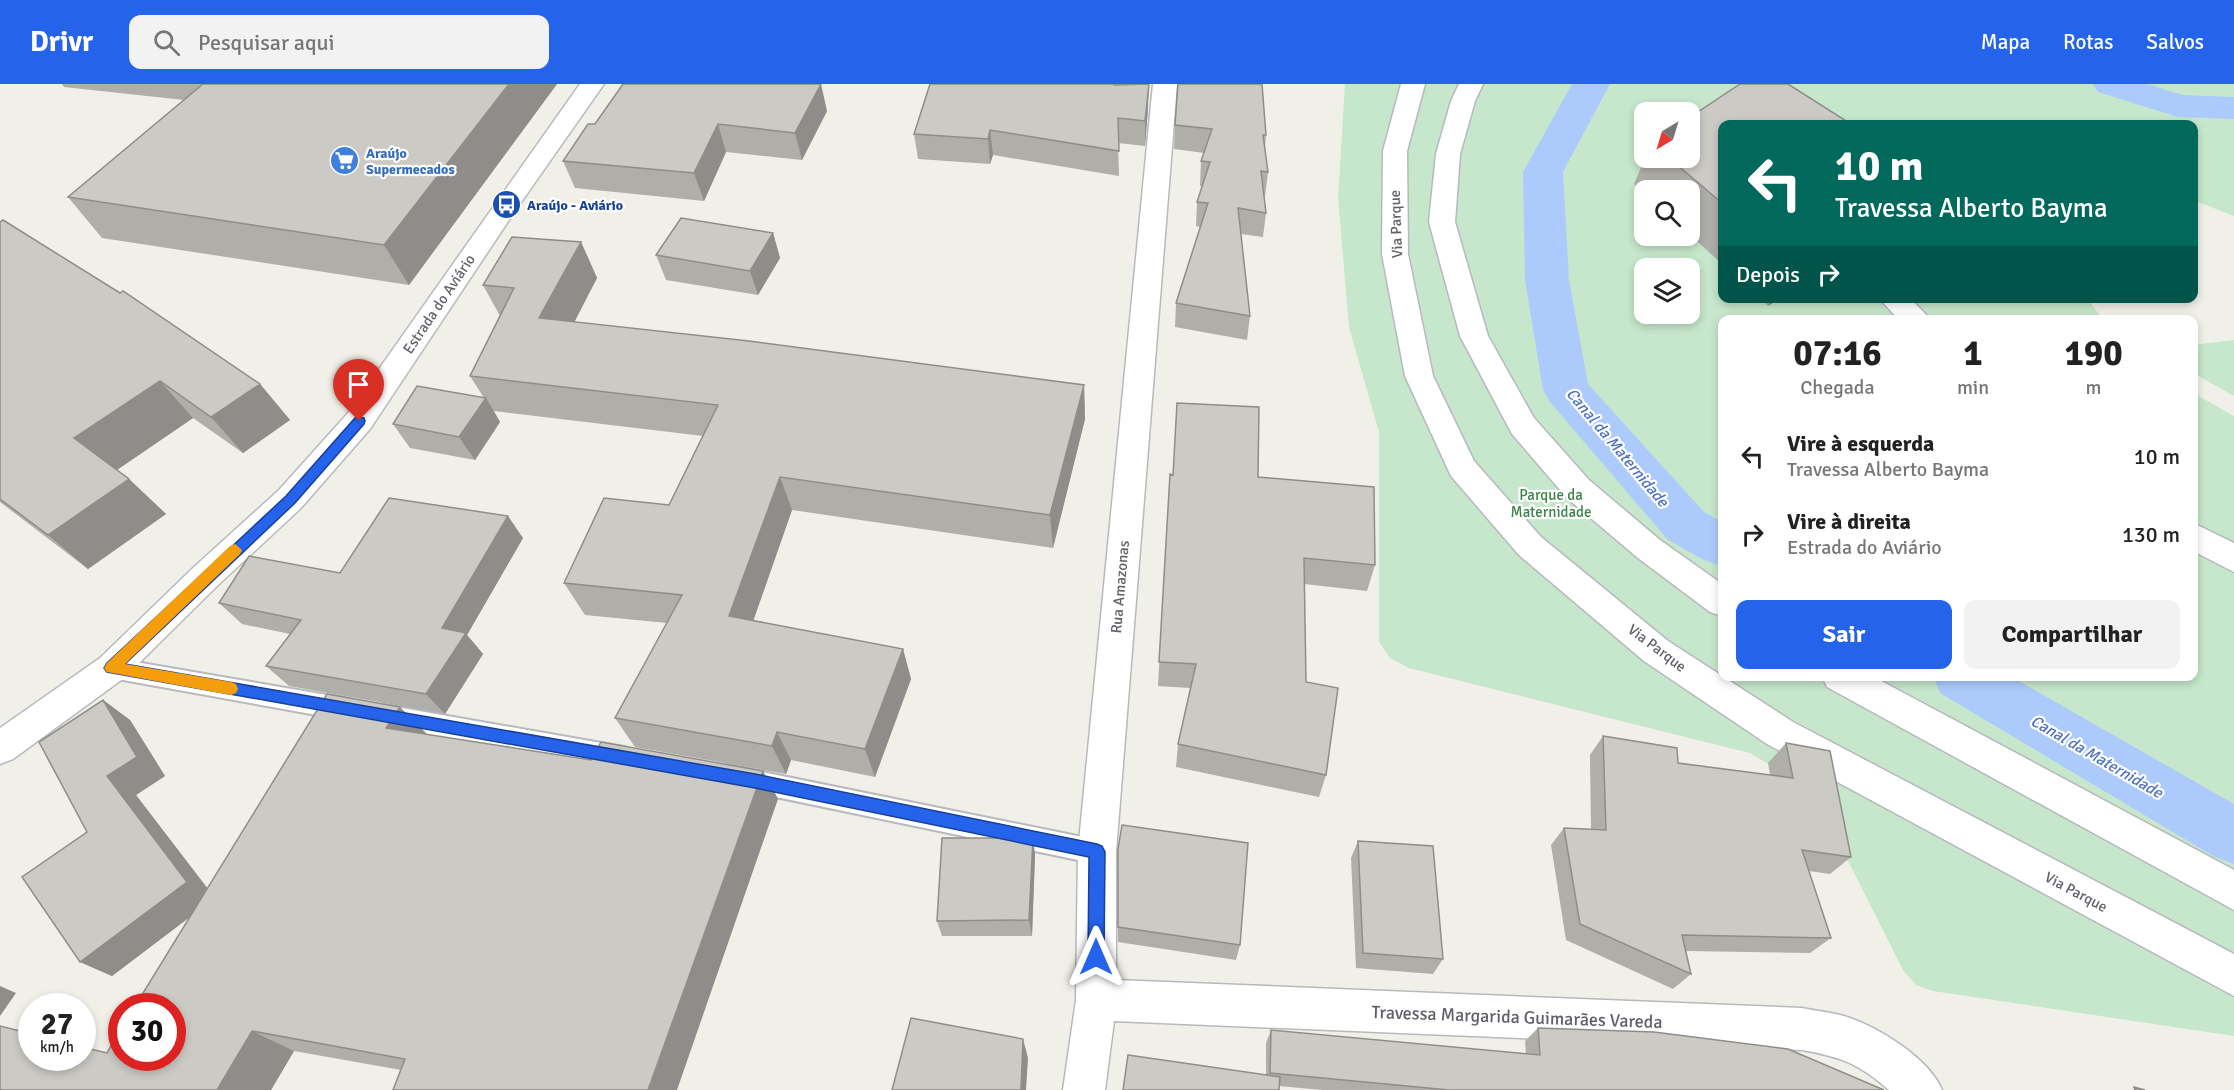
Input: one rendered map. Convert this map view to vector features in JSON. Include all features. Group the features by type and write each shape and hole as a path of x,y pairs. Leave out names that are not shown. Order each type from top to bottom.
{"street":[{"name":"Estrada do Aviário","path":"0,748 112,668 290,499 359,421 506,205 592,84"},
{"name":"Rua Amazonas","path":"1084,1090 1096,1000 1097,852 1165,84"},
{"name":"Via Parque","path":"1413,84 1395,151 1395,254 1419,376 1462,468 1530,546 1656,651 1780,733 2234,976"},
{"path":"1471,84 1463,100 1448,154 1443,222 1474,336 1523,426 1578,489 1649,549 1718,599"},
{"path":"1898,303 1911,315"},
{"path":"2198,539 2234,559"},
{"path":"1848,681 2234,891"},
{"name":"Travessa Margarida Guimarães Vareda","path":"1096,1000 1802,1029 1844,1037 1884,1058 1921,1090"}],"lane":[{"path":"112,668 650,762"},
{"path":"708,773 1097,852"}],"green space":[{"name":"Parque da Maternidade","path":"1345,84 2234,84 2234,216 2198,202 2198,120 1718,120 1718,303 2090,303 2100,315 1718,315 1718,681 2198,681 2198,396 2234,416 2234,1036 1933,991 1916,985 1903,970 1813,791 1750,753 1409,668 1390,658 1379,642 1379,432 1349,327 1338,198"},
{"path":"2234,340 2234,396 2198,376 2198,344"}],"building":[{"name":"Araújo Supermecados","path":"203,84 509,84 384,245 68,197"},
{"path":"623,84 821,84 795,133 718,124 694,173 563,161 588,124 595,124"},
{"path":"930,84 1149,84 1145,121 1118,118 1119,151 990,130 988,139 914,134"},
{"path":"1178,84 1262,84 1266,135 1263,135 1268,172 1261,171 1266,213 1238,208 1250,316 1176,303 1208,203 1197,202 1210,162 1201,161 1212,129 1175,125"},
{"path":"1740,84 1788,84 1845,120 1718,120 1718,200 1700,184 1700,180 1695,180 1681,168 1700,168 1700,111"},
{"path":"681,218 773,233 750,271 656,255"},
{"path":"3,220 120,293 123,291 260,384 211,417 160,381 74,438 129,479 48,535 0,499 0,222"},
{"path":"512,237 581,242 539,318 749,341 1084,385 1050,515 780,477 729,616 903,649 865,749 777,732 772,746 615,718 682,595 564,583 604,498 669,505 718,405 470,376 514,288 483,285"},
{"path":"417,386 486,398 459,437 393,424"},
{"path":"1177,403 1259,407 1258,477 1374,487 1375,565 1304,558 1306,682 1338,688 1326,775 1178,744 1196,664 1159,662 1170,474 1173,475"},
{"path":"389,498 508,516 442,628 466,633 426,694 266,666 301,620 219,603 249,556 340,573"},
{"path":"327,694 400,707 386,728 591,760 601,742 763,771 648,1090 393,1090 405,1059 252,1031 217,1090 0,1090 0,1026 18,1030 18,1071 96,1071 96,1050 107,1053 108,1051 108,1071 186,1071 186,993 143,993"},
{"path":"103,700 137,757 107,776 187,882 80,962 22,877 87,832 39,742"},
{"path":"1603,736 1677,748 1678,763 1793,778 1786,743 1830,751 1851,857 1802,850 1831,938 1682,935 1691,974 1580,924 1564,828 1606,830"},
{"path":"1122,825 1248,843 1240,945 1118,927 1118,849"},
{"path":"942,838 1033,838 1029,920 937,921"},
{"path":"1358,841 1433,846 1443,959 1363,953"},
{"path":"911,1018 1023,1039 1021,1090 892,1090"},
{"path":"1538,1028 1654,1032 1788,1049 1884,1090 1449,1090 1270,1073 1271,1030 1540,1055"},
{"path":"1128,1055 1280,1077 1279,1090 1123,1090"}],"waterway":[{"name":"Canal da Maternidade","path":"1591,84 1543,172 1547,280 1566,390 1686,526 1718,544"},
{"name":"Canal da Maternidade","path":"2111,84 2178,106 2234,108"},
{"name":"Canal da Maternidade","path":"1969,681 2234,836"}],"slow traffic":[{"path":"231,689 112,668 235,550"}],"place":[{"name":"Araújo Supermecados","path":"345,161"},
{"name":"Araújo - Aviário","path":"506,205"}],"route":[{"path":"359,421 290,499 205,577 112,668 755,781 1097,852 1096,957"}]}
